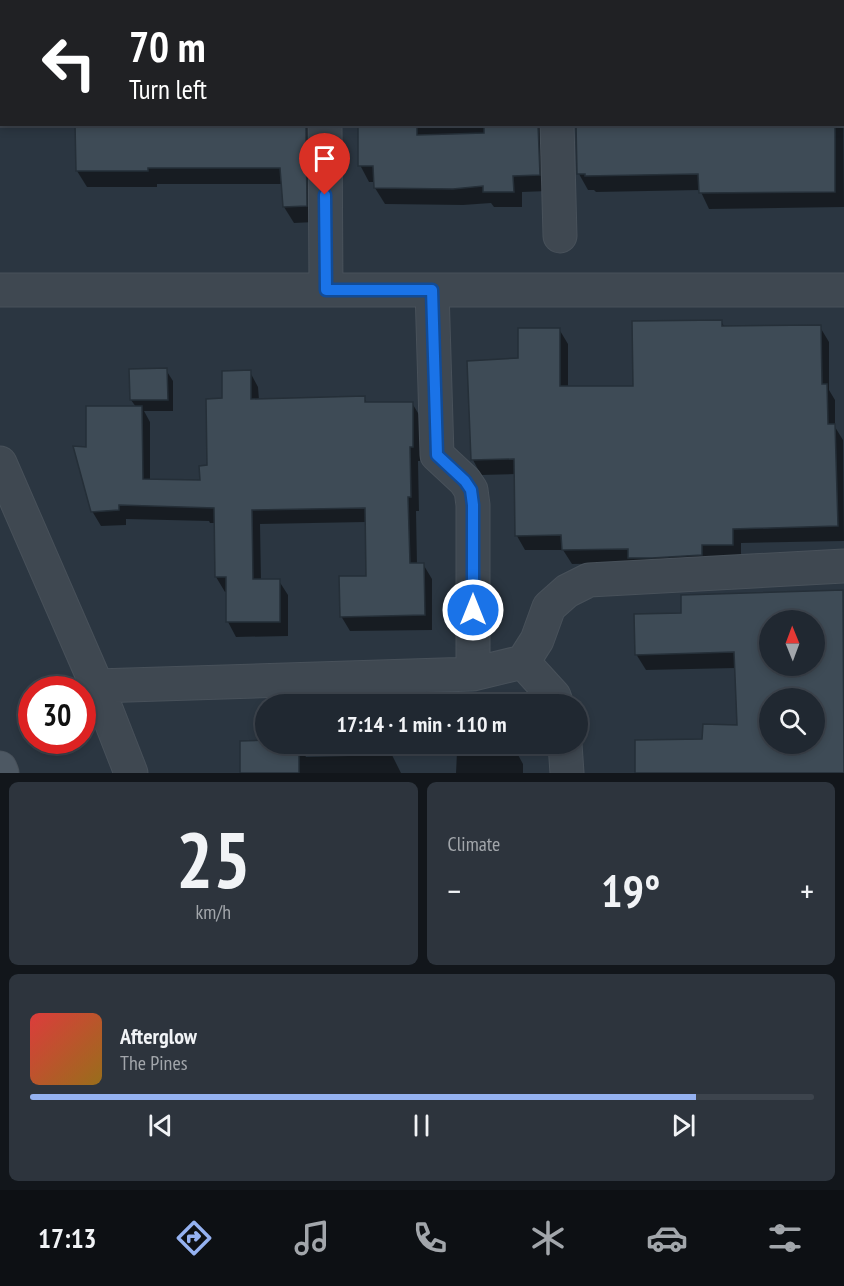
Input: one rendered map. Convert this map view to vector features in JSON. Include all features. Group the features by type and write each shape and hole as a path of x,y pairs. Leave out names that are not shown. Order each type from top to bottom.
{"main road":[{"path":"0,768 2,773"}],"street":[{"path":"325,126 326,290"},
{"path":"557,126 560,236"},
{"path":"0,290 844,290"},
{"path":"432,290 437,455 465,481 471,490 473,505 473,674"},
{"path":"0,463 97,686 131,773"},
{"path":"97,686 473,674 523,662 537,640 549,607 567,591 589,580 844,566"},
{"path":"523,662 552,694"},
{"path":"566,754 567,773"}],"building":[{"path":"75,126 306,126 307,206 283,207 280,168 148,168 148,171 76,171"},
{"path":"358,126 417,126 417,135 484,133 484,126 538,126 540,175 513,176 514,192 483,192 483,186 453,189 374,188 373,166 358,166"},
{"path":"576,126 835,126 835,192 699,193 698,174 585,176 585,174 577,174"},
{"path":"722,320 722,326 821,325 822,384 827,384 828,424 835,424 838,526 733,529 733,545 702,545 702,555 652,558 628,558 628,549 562,550 561,535 515,536 514,459 471,460 467,361 518,358 518,328 560,328 560,386 633,386 632,321"},
{"path":"167,368 168,400 130,400 129,369"},
{"path":"251,370 251,399 365,396 365,402 413,402 413,447 410,447 411,497 408,497 410,563 424,563 425,615 340,617 339,576 366,576 365,508 252,510 253,579 280,579 280,622 226,622 226,577 215,577 214,508 119,505 119,510 91,512 73,446 86,447 86,406 142,406 143,479 200,480 199,466 207,465 206,399 222,398 222,371"},
{"path":"843,590 844,773 635,773 635,740 702,739 703,724 737,725 734,652 635,655 634,614 681,613 681,595"},
{"path":"255,740 255,754 299,754 299,773 240,773 240,741"}],"route":[{"path":"325,195 326,290 432,290 437,455 465,481 471,490 473,610"}]}
